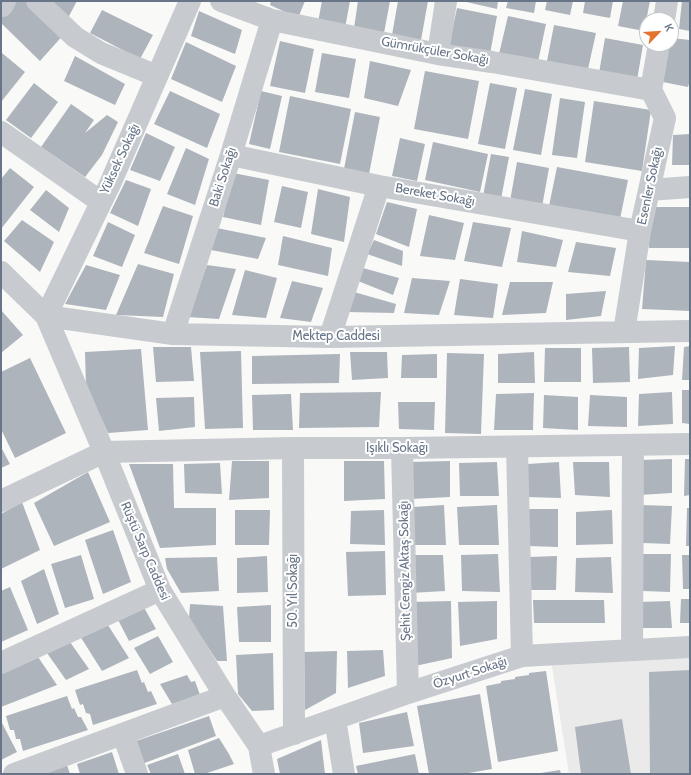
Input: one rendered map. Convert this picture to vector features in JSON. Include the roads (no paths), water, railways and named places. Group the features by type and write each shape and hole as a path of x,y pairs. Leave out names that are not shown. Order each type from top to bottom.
{"street":[{"path":"37,1 76,37 101,53 158,76"},
{"name":"Yüksek Sokağı","path":"46,316 110,184 190,1"},
{"name":"Gümrükçüler Sokağı","path":"221,1 272,20 438,54 499,63 651,90"},
{"path":"438,54 446,1"},
{"path":"665,12 667,1"},
{"name":"Baki Sokağı","path":"174,334 272,20"},
{"path":"651,90 658,52"},
{"name":"Esenler Sokağı","path":"624,332 640,231 665,118 651,90"},
{"path":"1,132 101,202"},
{"name":"Bereket Sokağı","path":"230,155 379,186 640,231"},
{"path":"330,337 379,186"},
{"path":"649,190 690,187"},
{"path":"1,272 46,316"},
{"name":"Mektep Caddesi","path":"46,316 174,334 330,337 690,331"},
{"name":"Rüştü Sarp Caddesi","path":"46,316 104,452 160,590 225,696 259,746 264,774"},
{"name":"Işıklı Sokağı","path":"104,452 293,448 517,447 690,444"},
{"path":"632,445 632,650"},
{"path":"517,447 522,656"},
{"name":"50. Yıl Sokağı","path":"293,448 294,734"},
{"name":"Şehit Cengiz Aktaş Sokağı","path":"402,448 408,693"},
{"path":"1,501 104,452"},
{"path":"1,663 160,590"},
{"name":"Özyurt Sokağı","path":"259,746 408,693 522,656 690,647"},
{"path":"18,773 225,696"},
{"path":"335,719 344,774"},
{"path":"123,734 137,774"}]}
